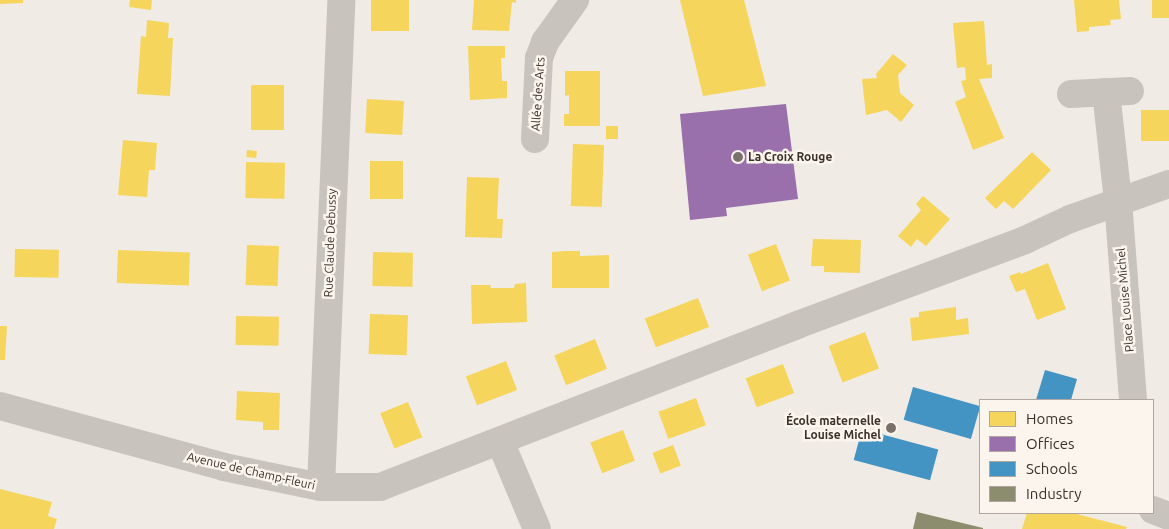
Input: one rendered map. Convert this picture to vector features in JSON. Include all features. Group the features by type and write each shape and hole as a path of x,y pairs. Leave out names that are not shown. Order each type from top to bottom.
{"street":[{"name":"Rue Claude Debussy","path":"321,487 340,0"},
{"name":"Allée des Arts","path":"535,139 539,58 545,42 575,0"},
{"name":"Place Louise Michel","path":"1071,94 1118,91 1118,200 1133,399"},
{"name":"Avenue de Champ-Fleuri","path":"0,406 224,467 321,487 380,488 797,325 1025,240 1070,219 1118,200 1169,184"},
{"path":"500,441 536,529"},
{"path":"1154,510 1169,516"},
{"path":"1142,514 1142,529"}],"building: Homes":[{"path":"0,0 23,0 23,3 0,4"},
{"path":"130,0 152,0 151,10 129,7"},
{"path":"371,0 409,0 409,31 371,31"},
{"path":"474,0 516,0 516,3 512,2 509,31 472,30"},
{"path":"680,0 744,0 766,86 703,96"},
{"path":"1074,0 1119,0 1121,19 1110,20 1111,25 1089,27 1089,31 1077,32"},
{"path":"1152,0 1169,0 1169,18 1152,18"},
{"path":"147,20 169,23 168,38 173,38 170,96 137,94 141,36 146,37"},
{"path":"984,21 987,65 992,64 992,78 979,79 1004,138 973,150 955,102 966,97 961,81 966,80 965,67 957,68 953,23"},
{"path":"468,46 505,46 505,58 501,58 502,81 507,81 507,98 470,100"},
{"path":"893,54 907,65 898,75 900,93 914,105 901,122 887,110 866,115 862,79 877,78 876,74"},
{"path":"565,71 600,71 600,126 564,126 564,114 569,114 569,95 565,96"},
{"path":"251,85 284,85 284,130 251,130"},
{"path":"367,99 404,101 402,135 365,133"},
{"path":"1141,110 1169,110 1169,141 1141,141"},
{"path":"606,126 618,126 618,139 606,139"},
{"path":"123,140 157,143 155,170 149,170 147,197 118,195"},
{"path":"573,144 604,145 602,207 571,206"},
{"path":"247,150 257,151 256,158 246,157"},
{"path":"1032,152 1051,170 1013,209 1004,201 996,209 985,198"},
{"path":"370,161 403,161 403,199 370,199"},
{"path":"246,162 285,163 284,199 245,198"},
{"path":"467,177 499,178 497,219 503,219 502,238 465,237"},
{"path":"923,196 950,219 926,246 917,239 911,247 898,236 921,210 916,204"},
{"path":"813,239 861,240 860,273 824,272 824,266 811,266"},
{"path":"776,244 790,280 762,291 748,255"},
{"path":"247,245 279,246 278,286 246,285"},
{"path":"15,249 59,250 59,278 15,277"},
{"path":"118,250 190,253 189,285 117,283"},
{"path":"580,251 580,256 609,255 609,288 552,288 552,252"},
{"path":"373,252 413,253 412,287 372,286"},
{"path":"1048,263 1066,309 1037,320 1025,289 1016,292 1009,276 1020,272 1021,274"},
{"path":"526,283 527,322 472,324 471,285 491,285 490,288 514,288 515,284"},
{"path":"698,298 709,327 656,347 645,318"},
{"path":"956,307 956,320 968,318 969,334 912,341 910,318 919,317 919,312"},
{"path":"370,314 408,315 407,355 369,354"},
{"path":"236,316 279,317 278,346 235,345"},
{"path":"0,326 7,326 5,360 0,360"},
{"path":"865,332 879,368 843,382 829,346"},
{"path":"595,339 607,369 566,385 554,355"},
{"path":"506,361 517,390 477,405 466,376"},
{"path":"783,364 794,393 757,407 746,378"},
{"path":"237,391 280,393 279,430 263,430 263,422 236,420"},
{"path":"696,398 706,425 668,439 658,412"},
{"path":"408,402 422,437 394,448 380,413"},
{"path":"623,430 635,461 602,473 590,443"},
{"path":"673,445 681,466 660,473 652,453"},
{"path":"0,489 52,502 48,516 57,519 54,529 0,529"},
{"path":"1027,514 1077,514 1127,527 1126,529 1022,529"}],"building: Offices":[{"name":"La Croix Rouge","path":"786,104 798,199 726,208 727,216 690,220 680,114"}],"building: Schools":[{"path":"1045,370 1077,379 1071,399 1036,399"},
{"path":"913,387 979,406 971,439 904,420"},
{"path":"862,429 938,449 930,480 854,460"}],"building: Industry":[{"path":"917,512 983,528 983,529 913,529"}],"place":[{"name":"La Croix Rouge","path":"738,157"},
{"name":"École maternelle Louise Michel","path":"891,428"}]}
